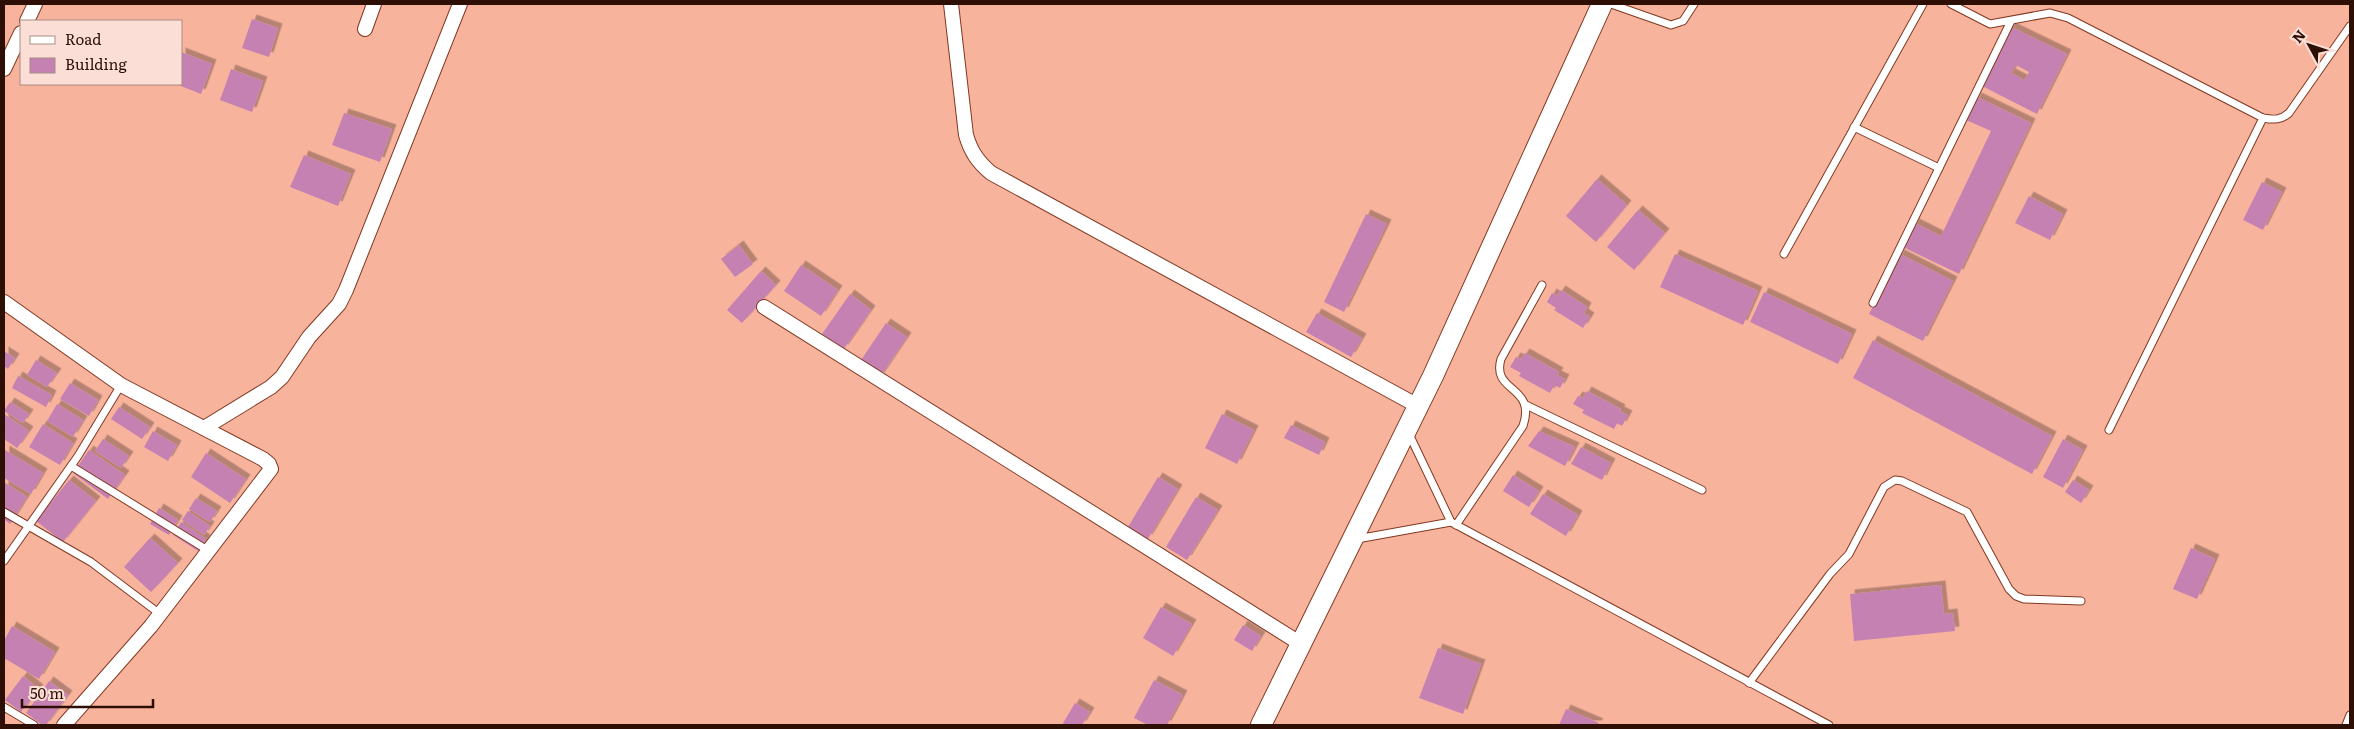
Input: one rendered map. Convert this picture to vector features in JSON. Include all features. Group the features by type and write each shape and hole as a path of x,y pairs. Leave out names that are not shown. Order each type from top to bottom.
{"main road":[{"path":"1261,725 1418,406 1602,4"}],"street":[{"path":"27,20 35,4"},
{"path":"365,29 374,4"},
{"path":"204,428 271,387 282,377 309,337 338,304 346,290 460,4"},
{"path":"951,4 966,134 970,148 978,162 991,173 1418,406"},
{"path":"4,69 20,35"},
{"path":"4,302 120,385 263,458 271,469 160,614 64,725"},
{"path":"764,307 1301,644"}],"lane":[{"path":"1611,4 1671,25 1683,20 1694,4"},
{"path":"1784,254 1922,4"},
{"path":"1951,4 1990,24 2050,14 2068,18 2263,118 2274,120 2283,118 2289,113 2350,26"},
{"path":"1873,303 2011,21"},
{"path":"2109,430 2263,118"},
{"path":"1854,127 1939,168"},
{"path":"1352,540 1453,523 1523,426 1526,406 1522,397 1504,381 1499,367 1501,359 1542,285"},
{"path":"4,561 71,466 120,385"},
{"path":"1526,406 1702,490"},
{"path":"1406,430 1453,523 1829,725"},
{"path":"71,466 209,552"},
{"path":"1749,683 1830,574 1849,554 1884,487 1895,480 1902,481 1967,512 2009,590 2016,596 2024,599 2081,601"},
{"path":"4,512 98,566 160,614"},
{"path":"4,707 34,725"},
{"path":"2346,725 2350,715"}],"building":[{"path":"252,19 278,28 269,57 242,48"},
{"path":"2011,27 2067,54 2037,114 1982,86","holes":["2016,65 2029,72 2025,80 2011,73"]},
{"path":"182,52 212,64 201,94 178,85 182,85"},
{"path":"231,69 263,81 252,112 220,100"},
{"path":"1977,97 2031,123 1959,274 1903,247 1915,223 1941,236 1991,131 1966,120"},
{"path":"344,113 392,129 380,162 332,145"},
{"path":"304,155 351,174 338,206 290,187"},
{"path":"1597,179 1627,205 1596,242 1566,216"},
{"path":"2262,182 2282,192 2263,230 2243,220"},
{"path":"2029,196 2063,214 2050,240 2015,223"},
{"path":"1638,210 1665,233 1634,270 1607,247"},
{"path":"1366,214 1387,224 1344,312 1324,302"},
{"path":"739,245 753,264 735,277 721,259"},
{"path":"1675,254 1758,291 1743,325 1660,287"},
{"path":"1900,254 1953,281 1923,341 1869,314"},
{"path":"801,265 838,290 821,316 784,291"},
{"path":"761,271 776,285 742,323 727,310"},
{"path":"1561,290 1587,307 1584,313 1590,317 1583,328 1554,310 1556,308 1547,302 1552,293 1557,296"},
{"path":"1764,292 1852,334 1838,364 1750,322"},
{"path":"850,294 871,310 844,349 822,334"},
{"path":"1317,313 1362,338 1351,357 1306,332"},
{"path":"886,323 907,337 880,377 859,363"},
{"path":"1873,340 2052,436 2032,474 1853,378"},
{"path":"4,351 15,358 8,369 4,366"},
{"path":"1525,353 1559,372 1557,375 1565,379 1560,388 1554,385 1550,393 1519,376 1521,373 1510,367 1516,357 1521,359"},
{"path":"36,360 57,373 47,387 27,375"},
{"path":"18,376 52,395 46,407 12,388"},
{"path":"70,383 98,400 89,416 60,399"},
{"path":"1587,391 1621,409 1620,411 1628,415 1622,426 1617,423 1614,429 1582,413 1584,410 1573,404 1578,396 1583,398"},
{"path":"10,402 29,414 23,423 4,411"},
{"path":"57,404 83,420 73,437 47,421"},
{"path":"119,407 150,427 142,439 111,419"},
{"path":"4,414 29,431 17,448 4,439"},
{"path":"1222,414 1254,430 1237,464 1205,448"},
{"path":"43,424 73,443 60,465 29,447"},
{"path":"1291,425 1325,442 1319,455 1284,438"},
{"path":"153,431 177,445 168,461 144,447"},
{"path":"1539,431 1575,447 1565,466 1528,446"},
{"path":"103,439 129,456 121,468 95,451"},
{"path":"2063,439 2083,450 2063,488 2043,477"},
{"path":"1581,447 1611,463 1602,480 1571,464"},
{"path":"5,450 43,473 31,494 4,478"},
{"path":"89,450 125,475 108,499 73,473"},
{"path":"206,453 246,479 230,503 191,477"},
{"path":"1513,475 1539,491 1529,507 1503,491"},
{"path":"1158,477 1178,489 1148,539 1128,527"},
{"path":"69,480 96,501 63,542 36,521"},
{"path":"2073,480 2089,490 2081,503 2065,492"},
{"path":"4,482 27,497 10,524 4,519"},
{"path":"1543,494 1578,515 1566,536 1530,514"},
{"path":"1196,497 1218,510 1187,560 1166,547"},
{"path":"196,498 217,511 210,522 189,509"},
{"path":"159,508 178,520 169,535 150,524"},
{"path":"188,511 210,526 204,535 182,520"},
{"path":"181,522 206,539 198,551 173,535"},
{"path":"150,538 178,563 151,592 124,567"},
{"path":"2191,548 2215,559 2197,599 2173,589"},
{"path":"1941,585 1944,614 1953,613 1955,631 1854,641 1850,594"},
{"path":"1161,607 1192,624 1173,656 1143,638"},
{"path":"1243,625 1261,636 1252,651 1234,640"},
{"path":"12,626 55,652 39,679 4,658 4,641"},
{"path":"1438,648 1481,664 1463,714 1419,698"},
{"path":"23,676 39,689 21,712 5,700"},
{"path":"1154,680 1183,695 1167,725 1148,725 1134,718"},
{"path":"49,681 68,695 46,725 42,725 26,713"},
{"path":"1075,703 1090,712 1082,725 1062,725"},
{"path":"1566,709 1599,723 1597,725 1559,725"}]}
